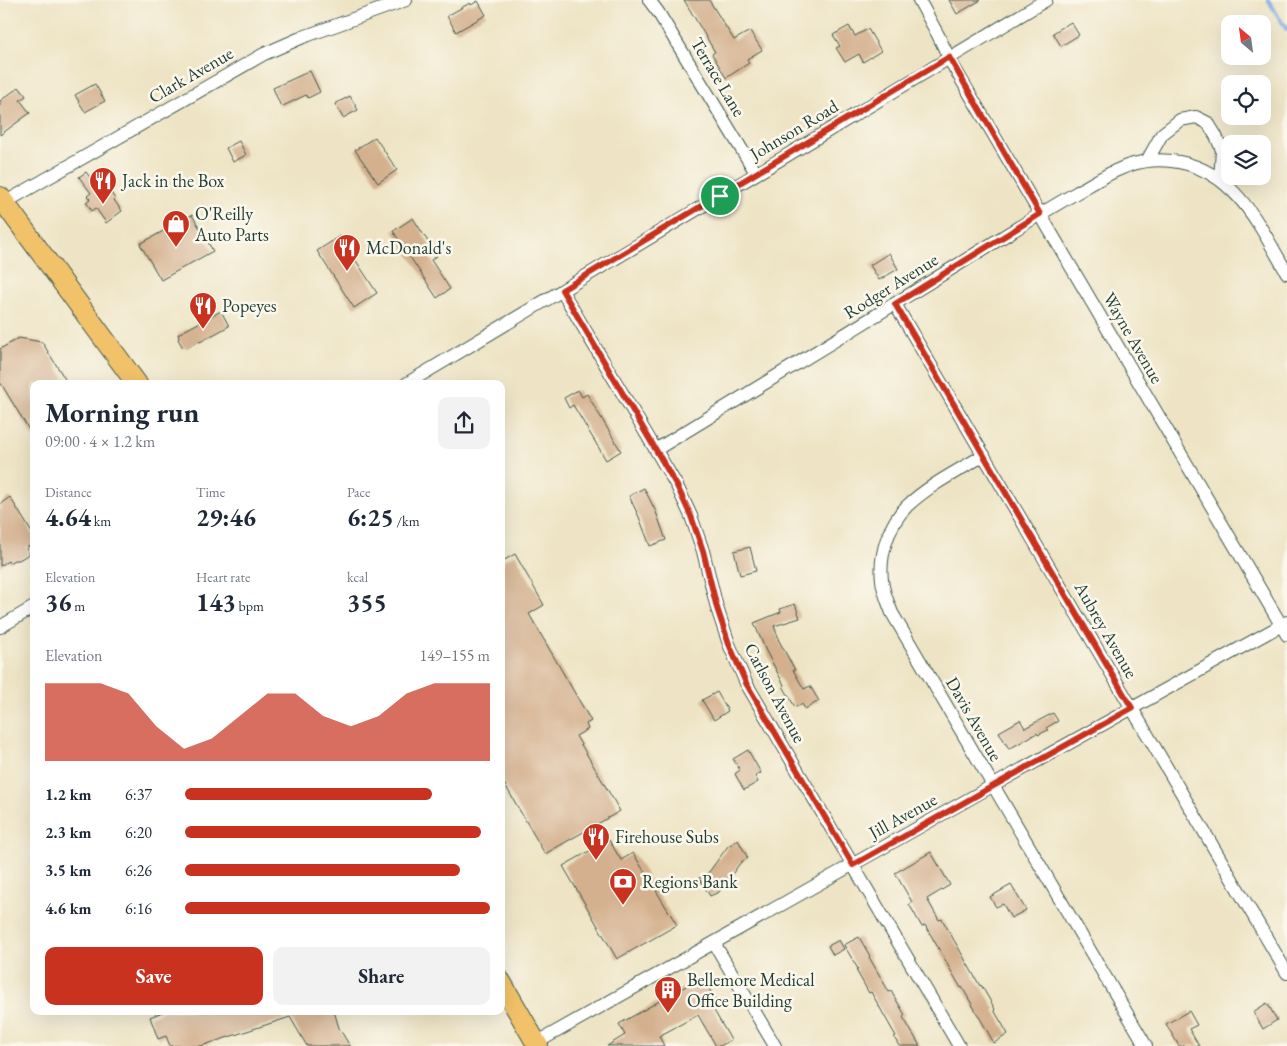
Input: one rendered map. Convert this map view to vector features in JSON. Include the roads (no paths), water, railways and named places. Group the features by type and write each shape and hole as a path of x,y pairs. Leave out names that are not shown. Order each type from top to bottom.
{"main road":[{"path":"2,200 134,380"},
{"path":"505,989 537,1044"}],"street":[{"name":"Clark Avenue","path":"2,200 264,54 303,37 406,0"},
{"name":"Terrace Lane","path":"649,0 756,174"},
{"name":"Wayne Avenue","path":"919,0 949,57 1040,214 1285,627"},
{"name":"Johnson Road","path":"413,380 1046,0"},
{"path":"1147,161 1162,134 1180,120 1196,117 1208,123 1222,150 1220,179"},
{"name":"Rodger Avenue","path":"657,449 1040,214 1114,171 1131,164 1166,160 1196,166 1213,174 1229,186 1244,204 1262,230 1287,273"},
{"name":"Carlson Avenue","path":"562,290 677,486 691,516 703,551 717,608 729,644 746,683 959,1046"},
{"name":"Aubrey Avenue","path":"895,304 1287,973"},
{"name":"Davis Avenue","path":"984,455 927,490 907,506 898,517 884,549 882,580 885,596 892,613 992,786 1146,1046"},
{"path":"0,627 30,609"},
{"name":"Jill Avenue","path":"537,1044 992,786 1132,708 1285,627"},
{"path":"714,943 775,1046"}],"waterway":[{"path":"1268,0 1287,30"}],"place":[{"name":"Jack in the Box","path":"103,205"},
{"name":"O'Reilly Auto Parts","path":"176,248"},
{"name":"McDonald's","path":"347,272"},
{"name":"Popeyes","path":"203,330"},
{"name":"Firehouse Subs","path":"596,861"},
{"name":"Regions Bank","path":"623,906"},
{"name":"Bellemore Medical Office Building","path":"668,1014"}]}
